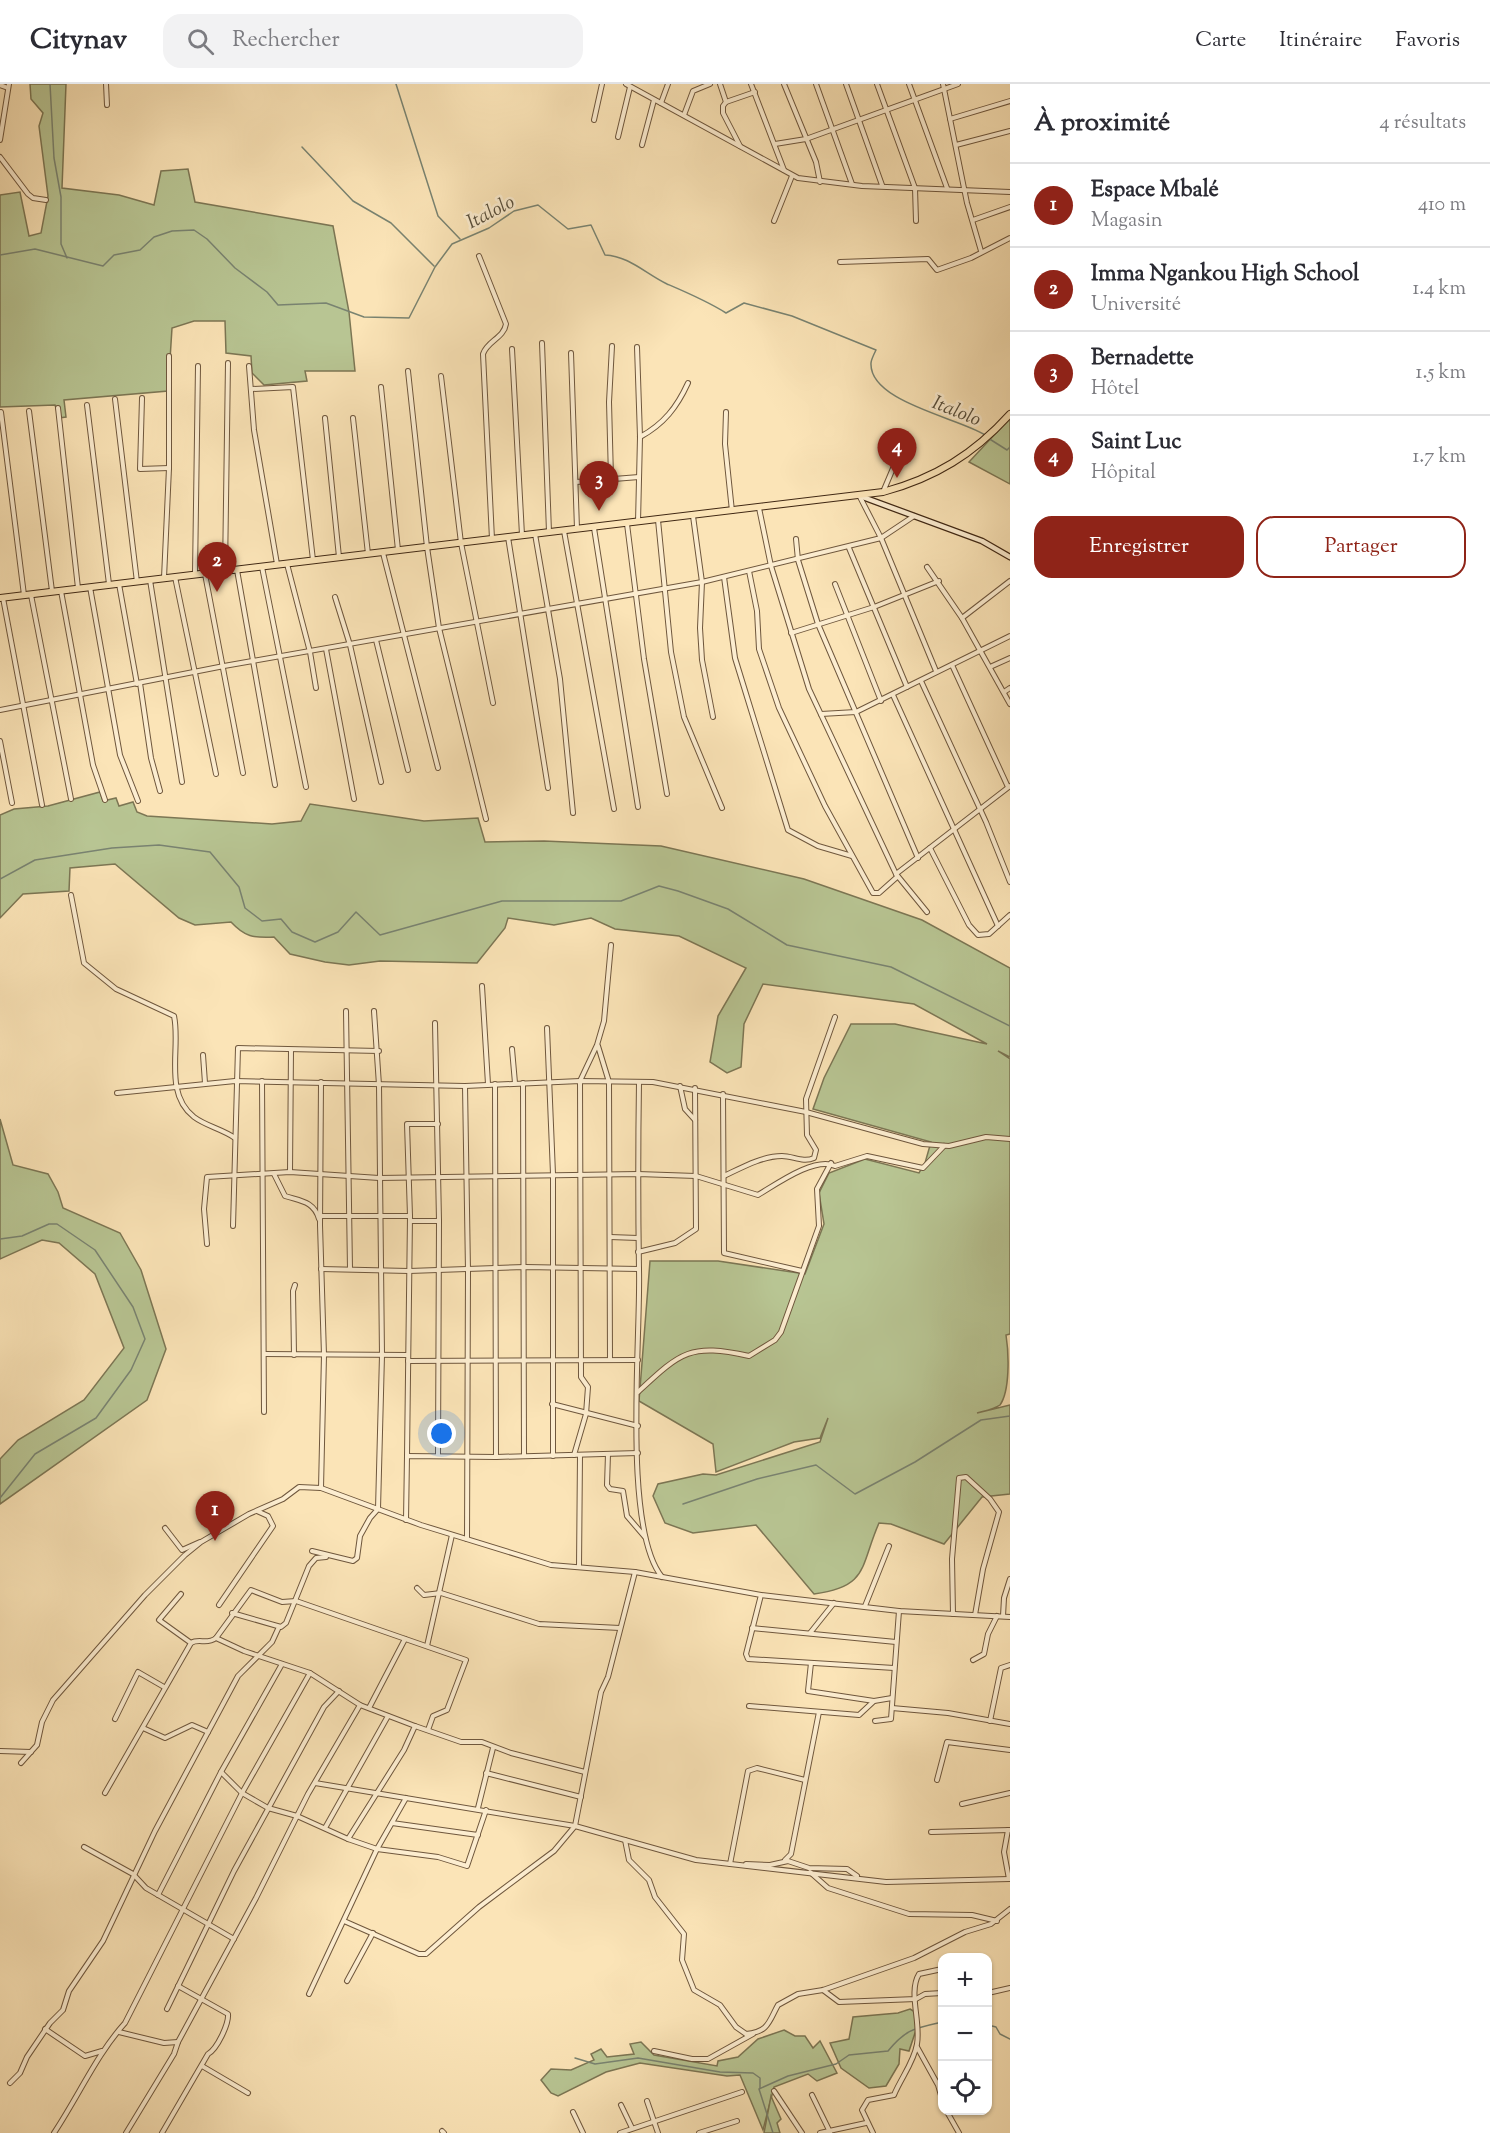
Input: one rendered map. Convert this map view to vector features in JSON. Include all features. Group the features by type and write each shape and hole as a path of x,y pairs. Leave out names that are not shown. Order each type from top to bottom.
{"highway":[{"path":"2,598 883,492 932,476 985,440 1010,414"}],"street":[{"path":"106,84 107,105"},
{"path":"594,120 602,84"},
{"path":"638,90 640,84"},
{"path":"661,103 668,84"},
{"path":"684,115 693,91 710,84"},
{"path":"720,84 726,102"},
{"path":"751,84 785,172"},
{"path":"784,84 816,162 820,182"},
{"path":"816,84 852,184"},
{"path":"846,84 882,185"},
{"path":"877,84 915,188 916,221"},
{"path":"909,84 947,188"},
{"path":"775,144 806,139 831,128 859,121 944,87 958,84"},
{"path":"0,85 9,86 0,140"},
{"path":"618,137 628,85 792,176 820,182 1010,192"},
{"path":"944,87 965,190 981,251"},
{"path":"741,148 722,109 726,102 755,92"},
{"path":"642,145 654,100"},
{"path":"950,119 1010,100"},
{"path":"956,145 1010,130"},
{"path":"0,157 28,195 46,200"},
{"path":"774,221 792,176"},
{"path":"973,220 1010,207"},
{"path":"840,262 928,259 937,270 971,258 1010,238"},
{"path":"479,256 507,324 504,332 487,346 483,354 488,412 492,539"},
{"path":"542,343 549,532"},
{"path":"611,478 609,402 612,346"},
{"path":"638,347 640,437 638,523"},
{"path":"512,349 522,536"},
{"path":"571,353 577,530"},
{"path":"164,578 169,468 169,356"},
{"path":"225,571 228,363"},
{"path":"195,574 198,366"},
{"path":"249,366 254,430 277,565"},
{"path":"408,371 427,547 440,628 486,819"},
{"path":"441,376 461,543 493,703"},
{"path":"640,437 658,425 675,408 688,383"},
{"path":"252,389 293,387 313,560"},
{"path":"381,387 398,550"},
{"path":"142,398 140,469 169,468"},
{"path":"115,399 137,582"},
{"path":"87,405 109,585"},
{"path":"58,408 78,589"},
{"path":"29,411 52,592"},
{"path":"1,412 27,595 52,699 70,798"},
{"path":"726,412 725,444 733,511"},
{"path":"353,417 368,554"},
{"path":"325,418 339,558"},
{"path":"883,492 905,440"},
{"path":"576,482 639,477"},
{"path":"860,496 982,541 1010,557"},
{"path":"860,496 906,595 936,671"},
{"path":"759,508 771,566 809,689 897,875 927,912"},
{"path":"693,516 702,582 702,649 713,717"},
{"path":"0,710 224,666 576,603 666,590 849,548 881,538 914,516"},
{"path":"658,520 672,662 684,717 722,808"},
{"path":"627,524 667,794"},
{"path":"594,528 638,807"},
{"path":"564,531 614,809"},
{"path":"535,534 560,679 573,813"},
{"path":"508,537 548,788"},
{"path":"796,539 798,560 818,624 918,858"},
{"path":"849,548 907,687"},
{"path":"383,553 438,768"},
{"path":"287,563 310,651 316,688"},
{"path":"262,567 306,787"},
{"path":"927,567 963,618 1010,704"},
{"path":"237,570 275,785"},
{"path":"749,571 757,611 759,649 779,708 825,806 865,882 876,894 1009,786 952,665"},
{"path":"205,573 243,772"},
{"path":"175,577 216,774"},
{"path":"724,577 735,658 788,830 818,846 852,856"},
{"path":"150,580 182,782"},
{"path":"963,618 1010,580"},
{"path":"791,633 874,607 939,581"},
{"path":"119,584 151,758 160,791"},
{"path":"835,584 881,700"},
{"path":"90,587 120,755 138,801"},
{"path":"61,591 93,765 105,800"},
{"path":"335,597 350,645 381,782"},
{"path":"2,598 42,805"},
{"path":"821,714 856,712 1010,636"},
{"path":"376,640 408,770"},
{"path":"326,649 354,798"},
{"path":"990,667 1010,658"},
{"path":"921,681 980,808 1010,882"},
{"path":"1004,692 1010,688"},
{"path":"893,695 998,926"},
{"path":"0,741 12,802"},
{"path":"930,848 974,932 985,936 1010,915"},
{"path":"70,895 84,963 116,989 174,1016 175,1086 193,1116 235,1138"},
{"path":"574,1455 586,1414 588,1387 581,1380 580,1082 597,1045 604,1021 611,945"},
{"path":"482,986 488,1084"},
{"path":"346,1011 350,1269"},
{"path":"312,1551 351,1562 357,1558 360,1536 368,1520 378,1509 382,1355 379,1270 380,1085 374,1011"},
{"path":"724,1176 769,1158 782,1156 813,1159 816,1150 807,1135 806,1112 812,1080 835,1017"},
{"path":"435,1023 440,1271 438,1455"},
{"path":"548,1028 553,1174 553,1456"},
{"path":"597,1045 609,1082 612,1268 610,1360"},
{"path":"233,1226 235,1081 238,1048 379,1051"},
{"path":"512,1049 514,1083"},
{"path":"290,1172 291,1050"},
{"path":"203,1055 205,1083"},
{"path":"117,1093 235,1081 465,1086 550,1082 639,1082 695,1088 806,1112 923,1144 944,1146 986,1137 1010,1139"},
{"path":"262,1081 264,1412"},
{"path":"321,1082 320,1225 324,1355 321,1488"},
{"path":"639,1082 637,1393 640,1510 653,1564 662,1577"},
{"path":"523,1083 524,1456"},
{"path":"495,1084 496,1457"},
{"path":"465,1086 468,1177 467,1539"},
{"path":"680,1086 685,1109 696,1121"},
{"path":"638,1252 675,1243 696,1229 695,1088"},
{"path":"723,1094 724,1253 802,1271"},
{"path":"406,1520 410,1218 407,1124 438,1124"},
{"path":"207,1244 204,1209 207,1178 234,1174 264,1175 290,1172 379,1178 553,1174 696,1176 758,1195 809,1166 831,1163 835,1166 867,1156 923,1168 944,1146"},
{"path":"637,1393 688,1352 711,1349 749,1356 775,1340 789,1312 820,1222 817,1189 831,1163"},
{"path":"274,1174 285,1196 303,1200 312,1206 320,1225"},
{"path":"320,1216 439,1221"},
{"path":"610,1237 638,1238"},
{"path":"321,1269 409,1272 525,1267 639,1269"},
{"path":"294,1355 293,1291 295,1285"},
{"path":"264,1354 408,1355"},
{"path":"408,1361 638,1360"},
{"path":"552,1404 638,1426"},
{"path":"407,1456 496,1457 638,1453"},
{"path":"608,1454 608,1485 610,1489 623,1491 627,1516 645,1537"},
{"path":"579,1567 580,1455"},
{"path":"954,1614 952,1558 959,1478 966,1477 990,1499 999,1512 983,1569 975,1615"},
{"path":"165,1528 183,1550 283,1499 299,1487 321,1488 406,1520 543,1563 634,1572 761,1595 899,1611 1010,1617"},
{"path":"219,1605 273,1526 268,1516 256,1511"},
{"path":"427,1646 441,1593 452,1535"},
{"path":"21,1763 37,1746 42,1722 53,1700 151,1588 201,1542"},
{"path":"865,1606 889,1546"},
{"path":"10,2083 20,2073 27,2057 45,2029 63,2010 69,1991 103,1941 133,1874 238,1676 272,1642 278,1629 286,1623 311,1563 316,1558 330,1557"},
{"path":"344,1922 419,1954 426,1954 479,1906 554,1851 575,1826 601,1692 608,1677 634,1572"},
{"path":"1003,1616 1004,1598 1010,1580"},
{"path":"417,1588 430,1596 441,1593 539,1624 620,1628"},
{"path":"105,1793 191,1643 197,1640 208,1642 216,1638 232,1613 251,1590 282,1602 296,1601 465,1660 447,1710 433,1716 428,1730"},
{"path":"181,1594 159,1620 191,1643"},
{"path":"761,1595 746,1654 748,1659 894,1668"},
{"path":"810,1633 834,1603"},
{"path":"875,1721 891,1719 899,1611"},
{"path":"232,1613 278,1629"},
{"path":"973,1660 984,1654 988,1634 997,1616"},
{"path":"752,1628 896,1642"},
{"path":"216,1638 257,1656 310,1673 360,1705 388,1716 461,1742 478,1741 494,1748 585,1772"},
{"path":"369,1708 405,1639"},
{"path":"812,1663 807,1691 874,1701 892,1698"},
{"path":"158,1895 220,1772 282,1664"},
{"path":"990,1721 1001,1668 1010,1665"},
{"path":"115,1719 138,1672 164,1688"},
{"path":"54,2133 96,2066 102,2051 118,2032 134,2006 242,1793 310,1673"},
{"path":"167,2008 268,1808 324,1707 339,1690"},
{"path":"749,1706 861,1714 874,1701"},
{"path":"126,2133 174,2054 178,2042 203,1999 315,1782 360,1705"},
{"path":"892,1708 948,1713 1010,1724"},
{"path":"736,1865 775,1865 791,1854 819,1712"},
{"path":"325,1828 388,1716"},
{"path":"143,1728 165,1738 192,1725 208,1732"},
{"path":"348,1839 404,1750 416,1726"},
{"path":"937,1780 947,1742 1010,1750"},
{"path":"478,1808 494,1748"},
{"path":"0,1751 31,1752"},
{"path":"730,1864 748,1771 757,1768 805,1780"},
{"path":"220,1772 242,1793 268,1808 297,1816 348,1839 377,1849 438,1857 467,1866 486,1810"},
{"path":"486,1773 581,1797"},
{"path":"315,1782 345,1789 478,1808 575,1826 666,1853 736,1865 896,1883 1009,1879 1004,1852 1009,1830 931,1832"},
{"path":"962,1804 1010,1793"},
{"path":"309,1994 377,1849 406,1798"},
{"path":"392,1823 478,1834"},
{"path":"625,1840 629,1860 649,1880 655,1898 684,1934 682,1960 694,1990 720,2005 743,2033 759,2031"},
{"path":"84,1847 133,1874 146,1888 234,1939"},
{"path":"785,1860 809,1868 847,1869 859,1878"},
{"path":"809,1872 828,1888 909,1914 972,1915 997,1921"},
{"path":"654,2051 692,2059 708,2059 759,2031 773,2019 778,2005 798,1994 823,1990 914,1958 957,1936 997,1921 1010,1909"},
{"path":"347,1981 373,1933"},
{"path":"873,2133 862,2110 868,2100 894,2096 917,2047 919,2022 914,1982 918,1974 938,1970"},
{"path":"162,2133 208,2054 216,2046 229,2018 228,2014 178,1986"},
{"path":"992,1993 1010,1988"},
{"path":"823,1990 838,2002 916,1998 925,1994 938,1993"},
{"path":"45,2029 86,2056 102,2051"},
{"path":"118,2032 164,2043 178,2042"},
{"path":"917,2047 938,2085"},
{"path":"202,2066 248,2093"},
{"path":"774,2091 802,2133"},
{"path":"620,2133 742,2092"},
{"path":"812,2095 830,2132"},
{"path":"647,2101 658,2133"},
{"path":"621,2105 632,2128"},
{"path":"573,2112 583,2133"},
{"path":"949,2115 958,2133"},
{"path":"699,2133 737,2121"},
{"path":"820,2133 867,2123"}],"green space":[{"path":"30,84 66,84 62,188 119,195 154,205 161,171 188,169 195,202 333,226 349,312 355,371 305,371 307,381 264,385 252,373 251,356 226,353 225,321 194,321 172,328 168,391 64,400 66,417 59,418 55,405 0,407 0,195 20,192 29,236 41,233 48,196 39,126 43,113 31,99"},
{"path":"1010,418 1010,484 969,462"},
{"path":"100,792 103,801 116,798 119,806 133,802 137,812 147,816 272,824 301,821 310,804 424,821 478,818 485,842 544,841 661,846 804,879 922,920 1010,968 1010,1057 998,1051 1010,1059 1010,1334 1006,1335 1008,1372 1006,1391 1000,1405 977,1413 1010,1405 1010,1494 982,1497 944,1544 891,1524 879,1523 865,1563 854,1580 832,1591 814,1594 756,1525 693,1533 665,1523 653,1496 658,1484 703,1474 716,1475 820,1442 828,1418 820,1438 794,1442 716,1472 713,1444 639,1401 650,1261 718,1261 805,1274 824,1224 819,1193 829,1173 865,1159 919,1173 925,1163 931,1142 813,1109 824,1078 851,1024 895,1024 987,1044 914,1004 763,984 744,1024 741,1067 727,1073 710,1062 718,1016 746,968 679,936 615,929 591,918 554,925 508,918 505,928 477,963 380,961 349,965 290,954 274,937 250,936 231,922 195,925 179,918 115,864 70,868 69,891 23,894 0,918 0,815 14,809 48,806"},
{"path":"0,1119 13,1165 48,1174 58,1192 63,1208 120,1233 141,1270 166,1349 147,1400 0,1504 0,1459 18,1440 84,1400 124,1348 95,1274 59,1243 42,1240 0,1259"},
{"path":"910,2009 915,2012 916,2030 909,2051 900,2049 899,2064 886,2086 869,2088 841,2068 830,2043 849,2039 853,2017 898,2013"},
{"path":"784,2030 795,2036 805,2036 813,2048 820,2041 837,2073 817,2081 808,2074 774,2087 763,2130 740,2075 727,2076 640,2063 606,2072 558,2096 551,2093 541,2080 551,2069 571,2070 594,2060 591,2054 601,2049 607,2057 634,2054 630,2044 641,2042 654,2055 717,2066 718,2061 738,2057 758,2039"},
{"path":"771,2096 781,2119 777,2123 780,2133 764,2133"}],"waterway":[{"path":"50,84 54,158 61,197 61,244 67,258"},
{"path":"396,84 438,216 460,239"},
{"path":"302,147 353,201 391,223 434,266"},
{"name":"Italolo","path":"0,255 35,249 103,266 114,255 140,250 154,237 172,231 194,230 207,239 235,268 267,292 278,305 326,303 364,317 409,318 435,267 452,244 489,228 514,211 538,205 568,229 591,225 605,255 630,262 659,280 726,313 744,303 792,316 876,350 871,363 874,377 884,388 918,407 985,435"},
{"name":"Italolo","path":"988,438 1007,450 1010,447"},
{"path":"0,879 35,860 112,848 159,845 210,852 239,887 245,908 262,921 281,919 292,932 315,942 338,932 356,912 380,935 502,901 621,901 659,886 728,909 787,945 891,967 1010,1026"},
{"path":"0,1239 22,1236 49,1224 57,1224 95,1250 133,1307 145,1339 131,1370 96,1418 35,1454 0,1498"},
{"path":"683,1504 757,1479 816,1465 855,1494 915,1462 981,1420 1010,1416"},
{"path":"773,2133 759,2089 788,2076 836,2064 849,2055 888,2051 900,2038 912,2030 938,2023"},
{"path":"992,2026 996,2027 1000,2034 1010,2039"},
{"path":"575,2058 595,2064 638,2058 720,2072 753,2073 760,2078 760,2088"}],"place":[{"name":"Saint Luc","path":"897,478"},
{"name":"Bernadette","path":"599,511"},
{"name":"Imma Ngankou High School","path":"217,592"},
{"name":"Espace Mbalé","path":"215,1541"}]}
